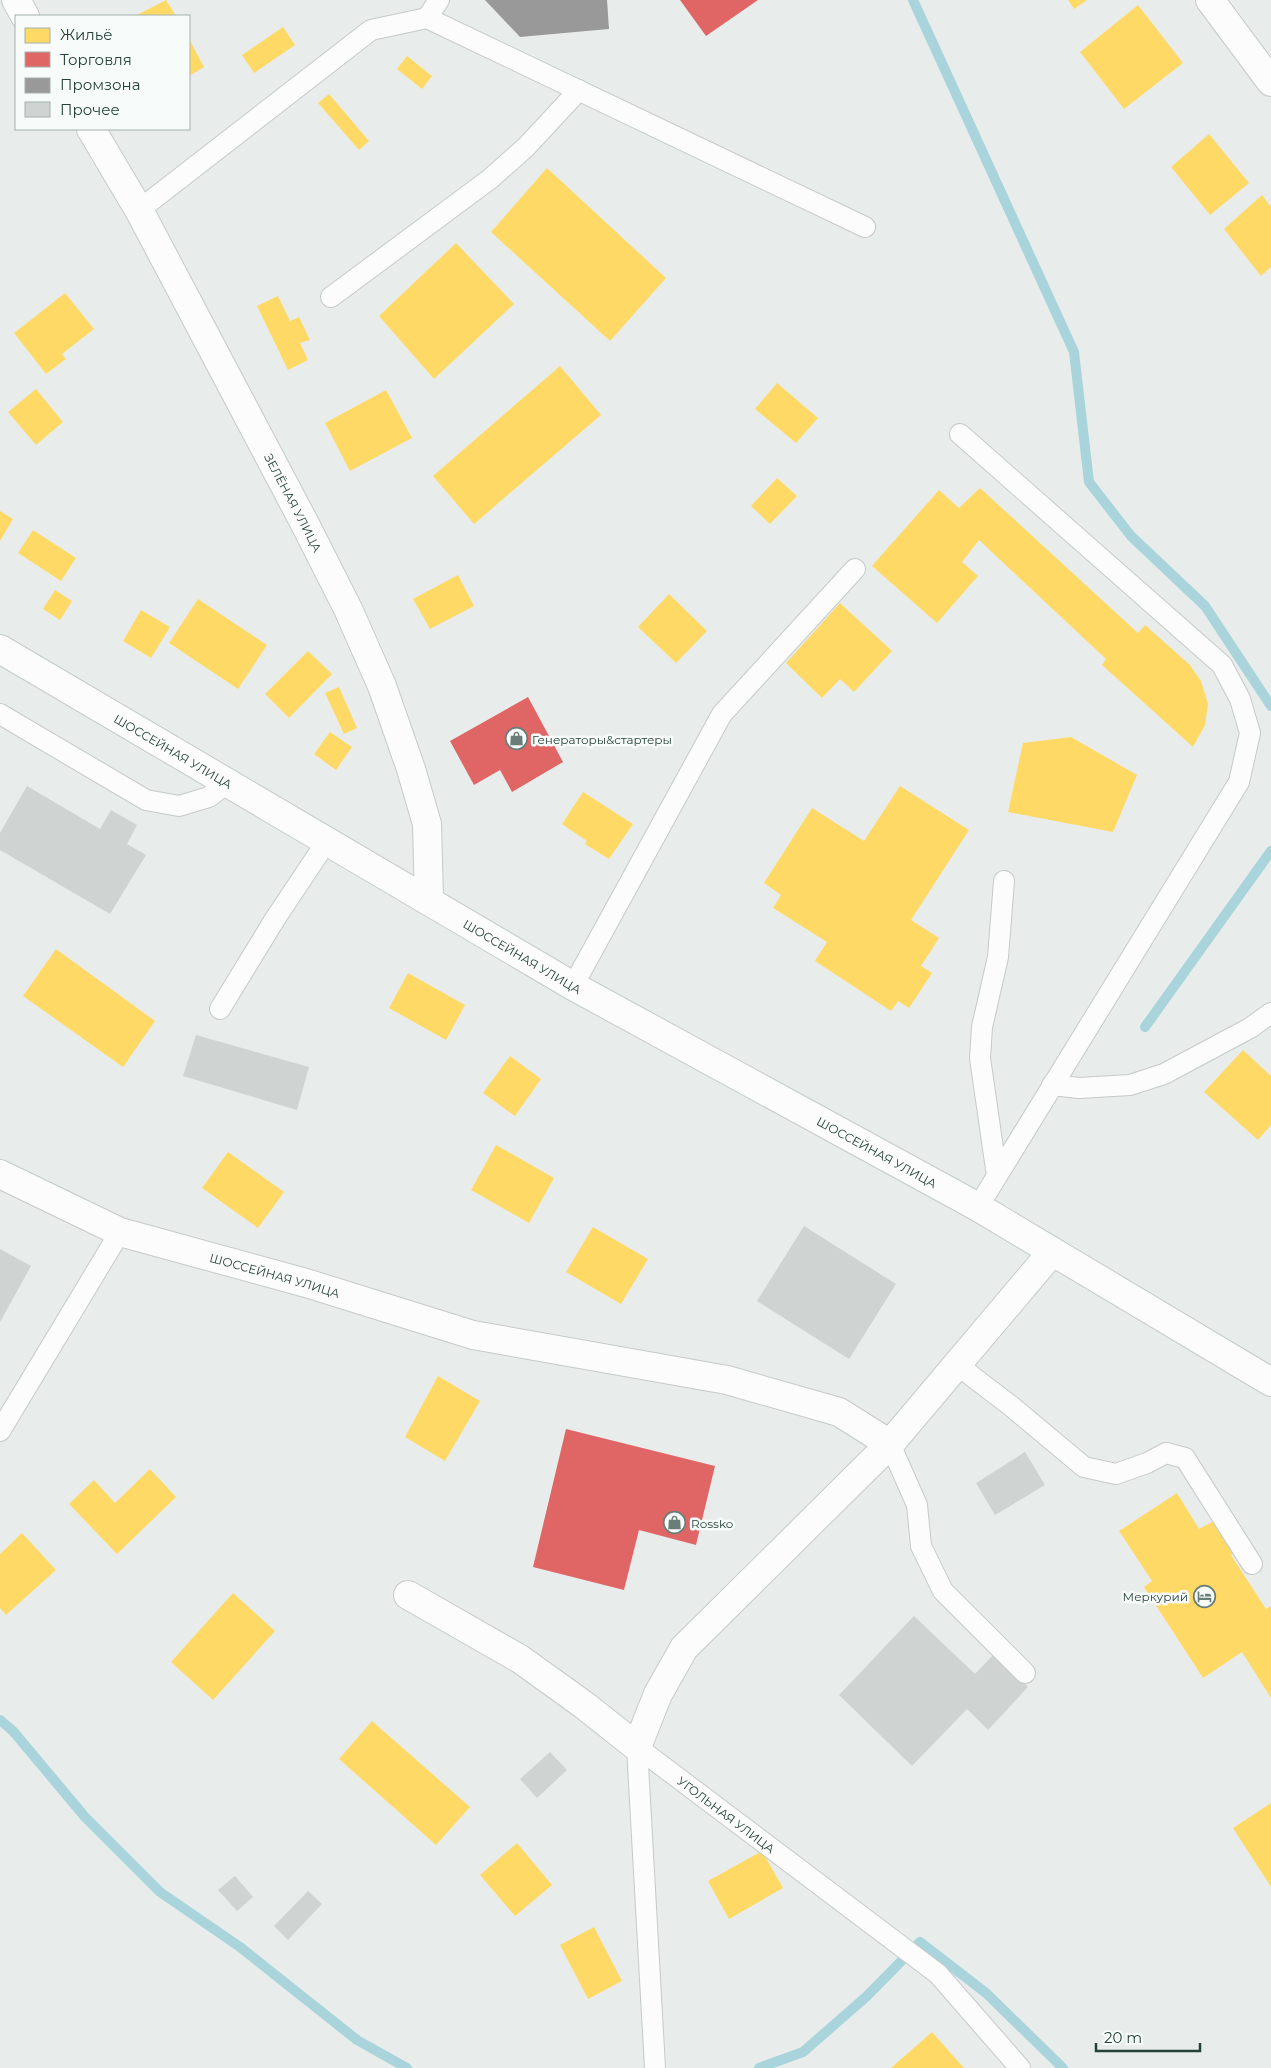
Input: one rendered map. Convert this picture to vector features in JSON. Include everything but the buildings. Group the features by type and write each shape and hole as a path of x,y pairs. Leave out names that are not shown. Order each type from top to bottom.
{"street":[{"path":"16,0 24,15"},
{"path":"1210,0 1271,82"},
{"name":"ЗЕЛЁНАЯ УЛИЦА","path":"91,130 139,210 306,526 348,609 382,686 411,769 427,824 429,901"},
{"name":"ШОССЕЙНАЯ УЛИЦА","path":"0,649 573,986 978,1207 1271,1382"},
{"name":"ШОССЕЙНАЯ УЛИЦА","path":"0,1174 120,1232 306,1283 473,1335 727,1380 839,1412 890,1444"},
{"path":"637,1747 658,1694 684,1648 890,1444 1052,1252"},
{"name":"УГОЛЬНАЯ УЛИЦА","path":"408,1595 520,1659 584,1705 637,1747"}],"lane":[{"path":"427,18 439,0"},
{"path":"139,210 371,30 427,18 865,227"},
{"path":"330,297 490,179 526,147 579,90"},
{"path":"960,434 1222,665 1240,699 1250,733 1240,782 978,1207"},
{"path":"573,986 722,714 855,569"},
{"path":"0,714 146,800 179,806 209,797 227,783"},
{"path":"220,1009 275,919 327,840"},
{"path":"996,1176 980,1058 982,1027 998,957 1004,881"},
{"path":"1052,1085 1079,1088 1130,1085 1164,1074 1250,1028 1271,1013"},
{"path":"0,1431 120,1232"},
{"path":"956,1364 1011,1406 1084,1467 1116,1474 1166,1453 1185,1458 1252,1564"},
{"path":"890,1444 917,1505 921,1546 943,1591 1025,1673"},
{"path":"637,1747 655,2065"},
{"name":"УГОЛЬНАЯ УЛИЦА","path":"637,1747 938,1974 1020,2068"}],"waterway":[{"path":"913,0 1074,352 1089,482 1131,536 1205,606 1271,706"},
{"path":"1145,1027 1271,851"},
{"path":"0,1720 13,1731 85,1817 160,1892 240,1947 357,2040 407,2068"},
{"path":"759,2068 803,2052 867,1996 920,1942 986,1993 1063,2068"}],"place":[{"name":"Генераторы&стартеры","path":"516,739"},
{"name":"Rossko","path":"675,1523"},
{"name":"Меркурий","path":"1204,1596"}]}
